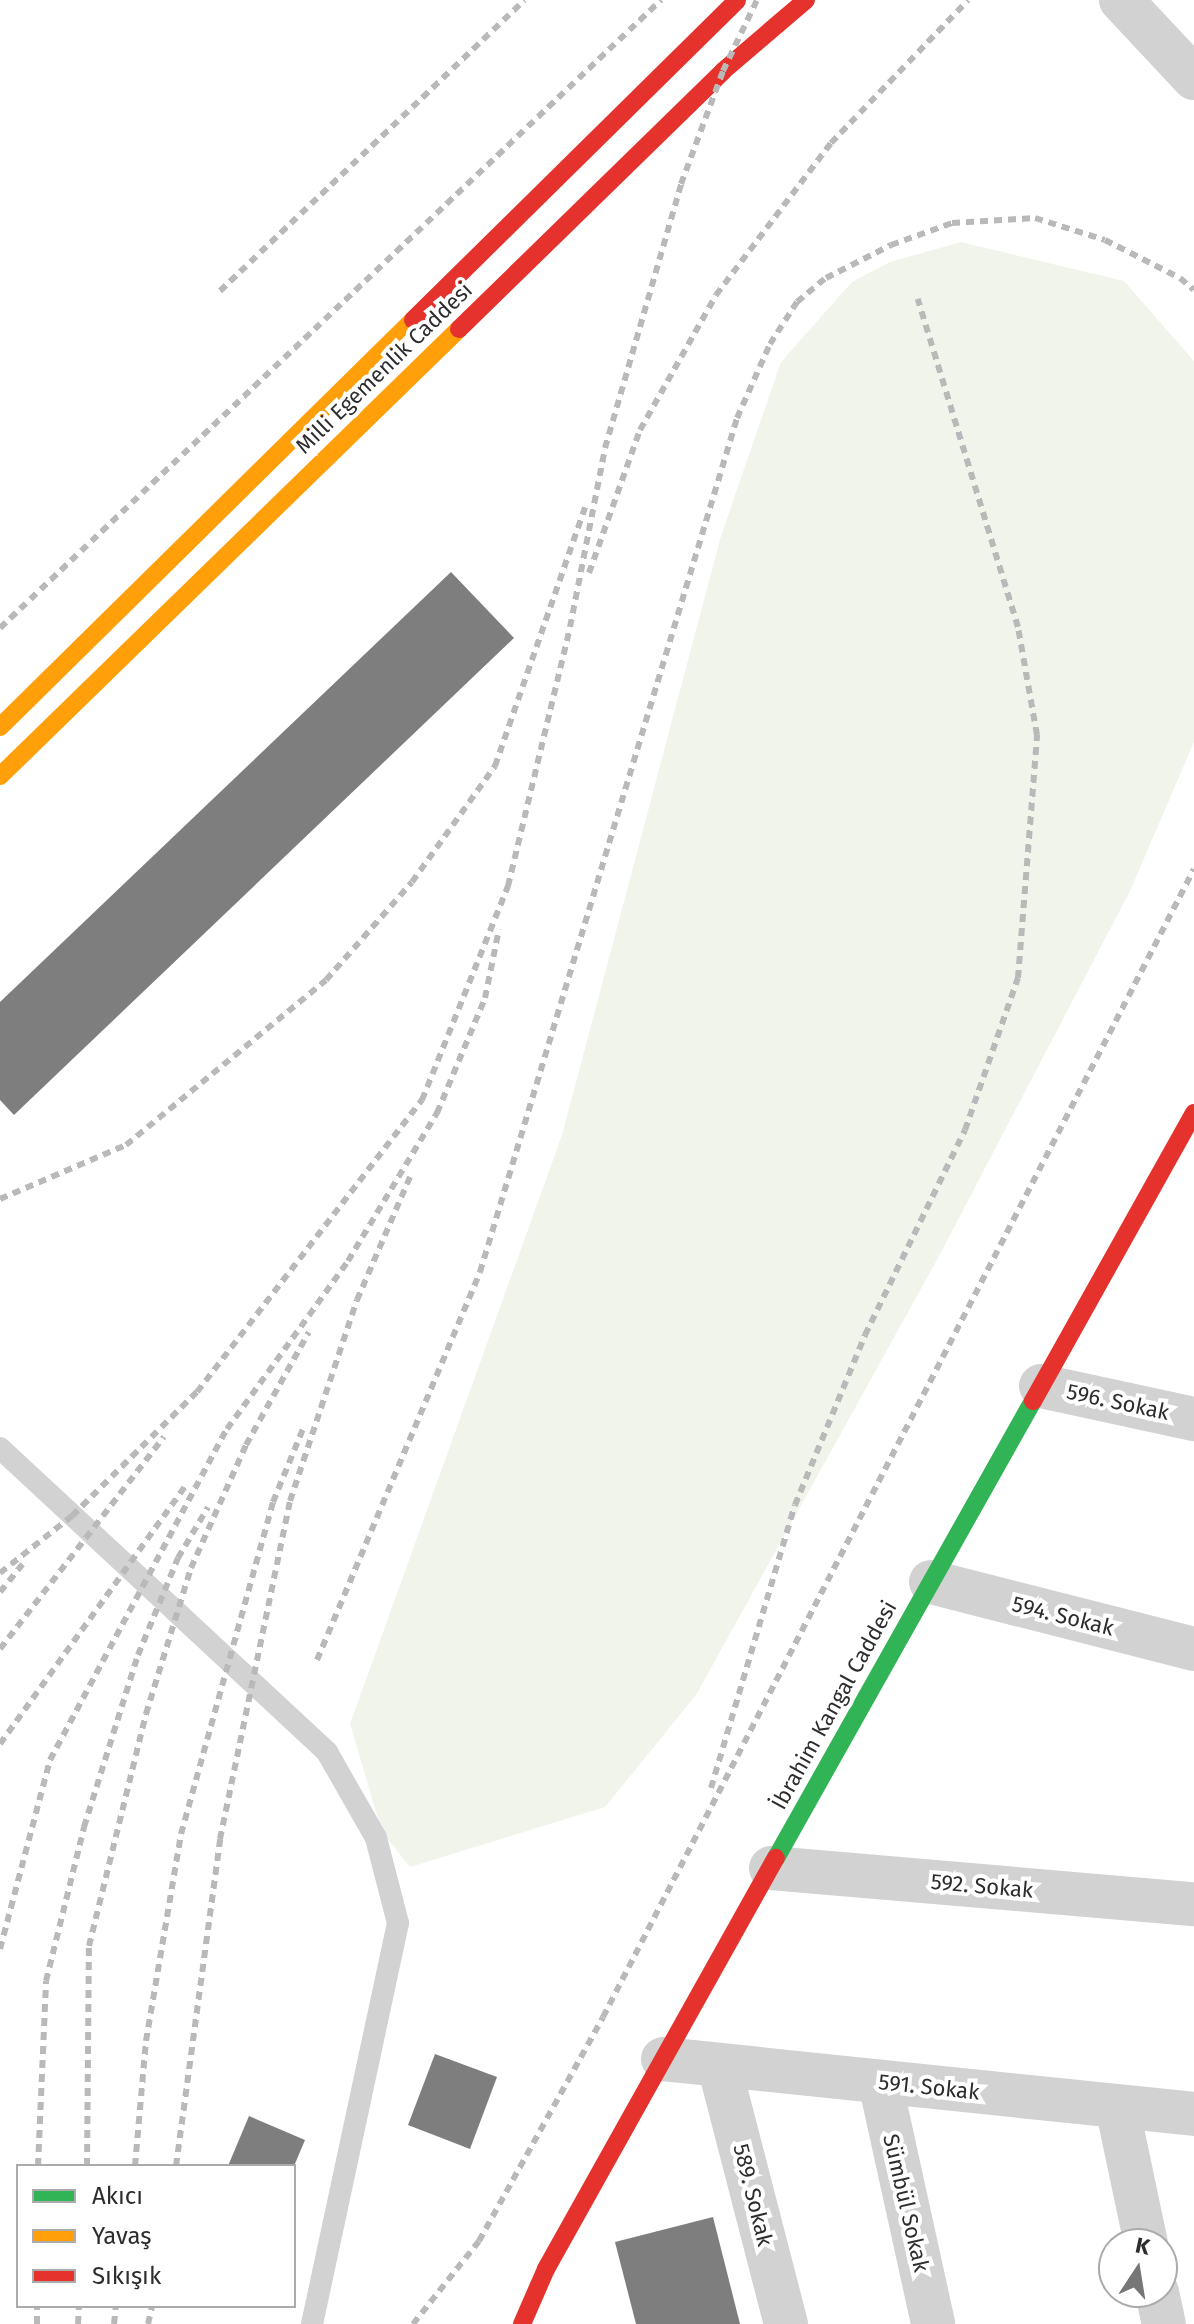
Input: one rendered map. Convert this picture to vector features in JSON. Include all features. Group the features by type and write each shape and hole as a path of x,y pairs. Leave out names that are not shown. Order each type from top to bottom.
{"main road":[{"name":"Milli Egemenlik Caddesi","path":"0,727 737,0"},
{"name":"Milli Egemenlik Caddesi","path":"0,776 723,71 806,0"},
{"name":"İbrahim Kangal Caddesi","path":"522,2324 546,2269 1194,1113"}],"street":[{"path":"1121,0 1194,78"},
{"name":"596. Sokak","path":"1041,1386 1194,1419"},
{"name":"594. Sokak","path":"931,1582 1194,1649"},
{"name":"592. Sokak","path":"771,1868 1194,1904"},
{"name":"591. Sokak","path":"663,2059 1194,2114"},
{"name":"589. Sokak","path":"719,2065 786,2324"},
{"name":"Sümbül Sokak","path":"880,2082 933,2324"},
{"path":"1117,2106 1143,2228"}],"lane":[{"path":"0,1448 327,1752 376,1838 398,1923 312,2324"}],"shaded area":[{"path":"961,242 1124,281 1194,361 1194,742 1130,891 938,1258 696,1695 605,1807 410,1867 382,1832 350,1724 562,1135 721,536 781,362 852,282 890,262"}],"building":[{"path":"451,572 514,638 14,1115 0,1100 0,1002"},
{"path":"435,2054 497,2077 470,2149 408,2125"},
{"path":"249,2116 305,2140 295,2164 229,2164"},
{"path":"713,2217 740,2324 636,2324 615,2242"}],"railway":[{"path":"220,291 524,0"},
{"path":"0,628 661,0"},
{"path":"0,1573 72,1516 197,1392 422,1100 508,886 570,627 605,448 681,184 723,71 757,0"},
{"path":"589,573 640,430 716,295 831,143 968,0"},
{"path":"317,1660 480,1272 737,418 770,344 797,302 826,278 891,245 952,223 1035,218 1105,240 1180,278 1194,290"},
{"path":"711,1788 795,1505 865,1335 965,1130 1018,978 1037,735 1018,627 918,299"},
{"path":"0,1199 126,1145 326,980 412,882 495,766 585,507"},
{"path":"413,2324 479,2241 603,2017 1194,869"},
{"path":"0,1949 50,1760 227,1429 348,1261 437,1113 485,998 499,929"},
{"path":"176,2164 220,1839 290,1501 357,1300 412,1172"},
{"path":"87,2164 89,1946 146,1714 191,1568 246,1445 309,1332"},
{"path":"135,2164 146,2041 181,1834 273,1502 303,1429"},
{"path":"0,1649 164,1437"},
{"path":"0,1744 185,1487"},
{"path":"38,2164 46,1981 84,1827 138,1655 178,1558 208,1507"},
{"path":"0,1592 23,1564"},
{"path":"37,2308 37,2324"},
{"path":"78,2324 79,2308"},
{"path":"114,2324 116,2308"},
{"path":"148,2324 152,2308"}],"traffic: fast":[{"path":"776,1858 1033,1401"}],"traffic: slow":[{"path":"0,727 413,320"},
{"path":"0,776 459,329"}],"traffic: jam":[{"path":"413,320 737,0"},
{"path":"459,329 723,71 806,0"},
{"path":"1033,1401 1194,1113"},
{"path":"522,2324 546,2269 776,1858"}]}
